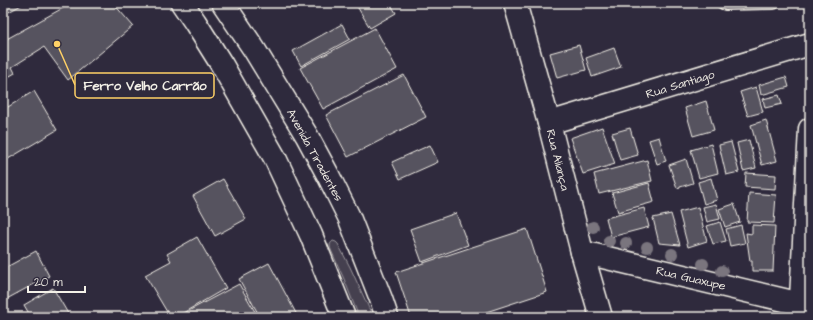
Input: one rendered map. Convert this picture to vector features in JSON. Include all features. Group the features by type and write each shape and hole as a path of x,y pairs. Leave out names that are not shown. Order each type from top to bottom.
{"street":[{"path":"182,3 222,65 275,158 311,236 344,317"},
{"name":"Avenida Tiradentes","path":"223,3 254,49 307,136 328,175 349,217 387,317"},
{"name":"Rua Aliança","path":"515,3 601,317"},
{"name":"Rua Santiago","path":"549,123 810,44"},
{"path":"801,310 810,129"},
{"name":"Rua Guaxupe","path":"582,252 801,310"}],"lane":[{"path":"723,3 774,3"}],"shaded area":[{"path":"333,241 338,244 373,317 359,317 331,250 330,244"}],"building":[{"path":"3,3 25,3 3,15"},
{"path":"72,3 113,3 133,26 68,80 44,47 12,67 15,73 3,80 3,41"},
{"path":"355,3 390,3 396,13 370,28"},
{"path":"342,24 350,39 301,66 293,51"},
{"path":"375,28 397,69 323,109 300,68"},
{"path":"579,45 586,70 557,78 550,53"},
{"path":"614,48 621,67 592,77 586,58"},
{"path":"404,75 426,117 348,157 326,115"},
{"path":"786,77 789,87 761,95 759,85"},
{"path":"756,87 763,112 748,116 740,92"},
{"path":"34,91 57,130 3,162 3,110"},
{"path":"779,95 782,104 765,108 763,99"},
{"path":"706,101 714,130 693,136 685,108"},
{"path":"766,120 777,161 762,165 751,125"},
{"path":"602,127 615,164 583,174 570,138"},
{"path":"630,128 638,155 620,160 612,133"},
{"path":"659,137 666,161 657,164 649,140"},
{"path":"749,140 756,168 743,171 737,143"},
{"path":"731,142 739,172 726,175 719,145"},
{"path":"711,144 718,173 699,178 691,150"},
{"path":"430,145 438,162 400,179 392,162"},
{"path":"686,159 693,183 677,188 669,165"},
{"path":"647,160 652,181 599,194 594,174"},
{"path":"746,173 776,175 775,189 745,187"},
{"path":"711,178 717,200 704,204 698,182"},
{"path":"223,179 246,219 215,236 193,196"},
{"path":"649,183 654,202 618,212 612,193"},
{"path":"749,193 776,195 774,223 747,222"},
{"path":"716,204 720,219 707,222 703,207"},
{"path":"734,204 740,222 725,227 719,209"},
{"path":"698,207 707,241 688,247 679,212"},
{"path":"644,208 649,227 611,237 606,218"},
{"path":"456,213 468,245 422,262 410,229"},
{"path":"671,214 680,245 659,243 653,218"},
{"path":"720,222 726,241 713,244 707,226"},
{"path":"741,225 745,243 730,246 726,229"},
{"path":"752,225 775,226 773,271 752,271 752,261 750,261 746,233 752,234"},
{"path":"527,229 547,292 471,317 411,317 396,272"},
{"path":"197,237 226,288 176,317 170,317 145,275 171,261 167,254"},
{"path":"36,251 49,276 3,301 3,269"},
{"path":"269,263 298,317 260,317 239,279"},
{"path":"239,284 258,317 177,317"},
{"path":"53,288 70,317 31,317 24,305"}],"place":[{"name":"Ferro Velho Carrão","path":"57,44"}]}
